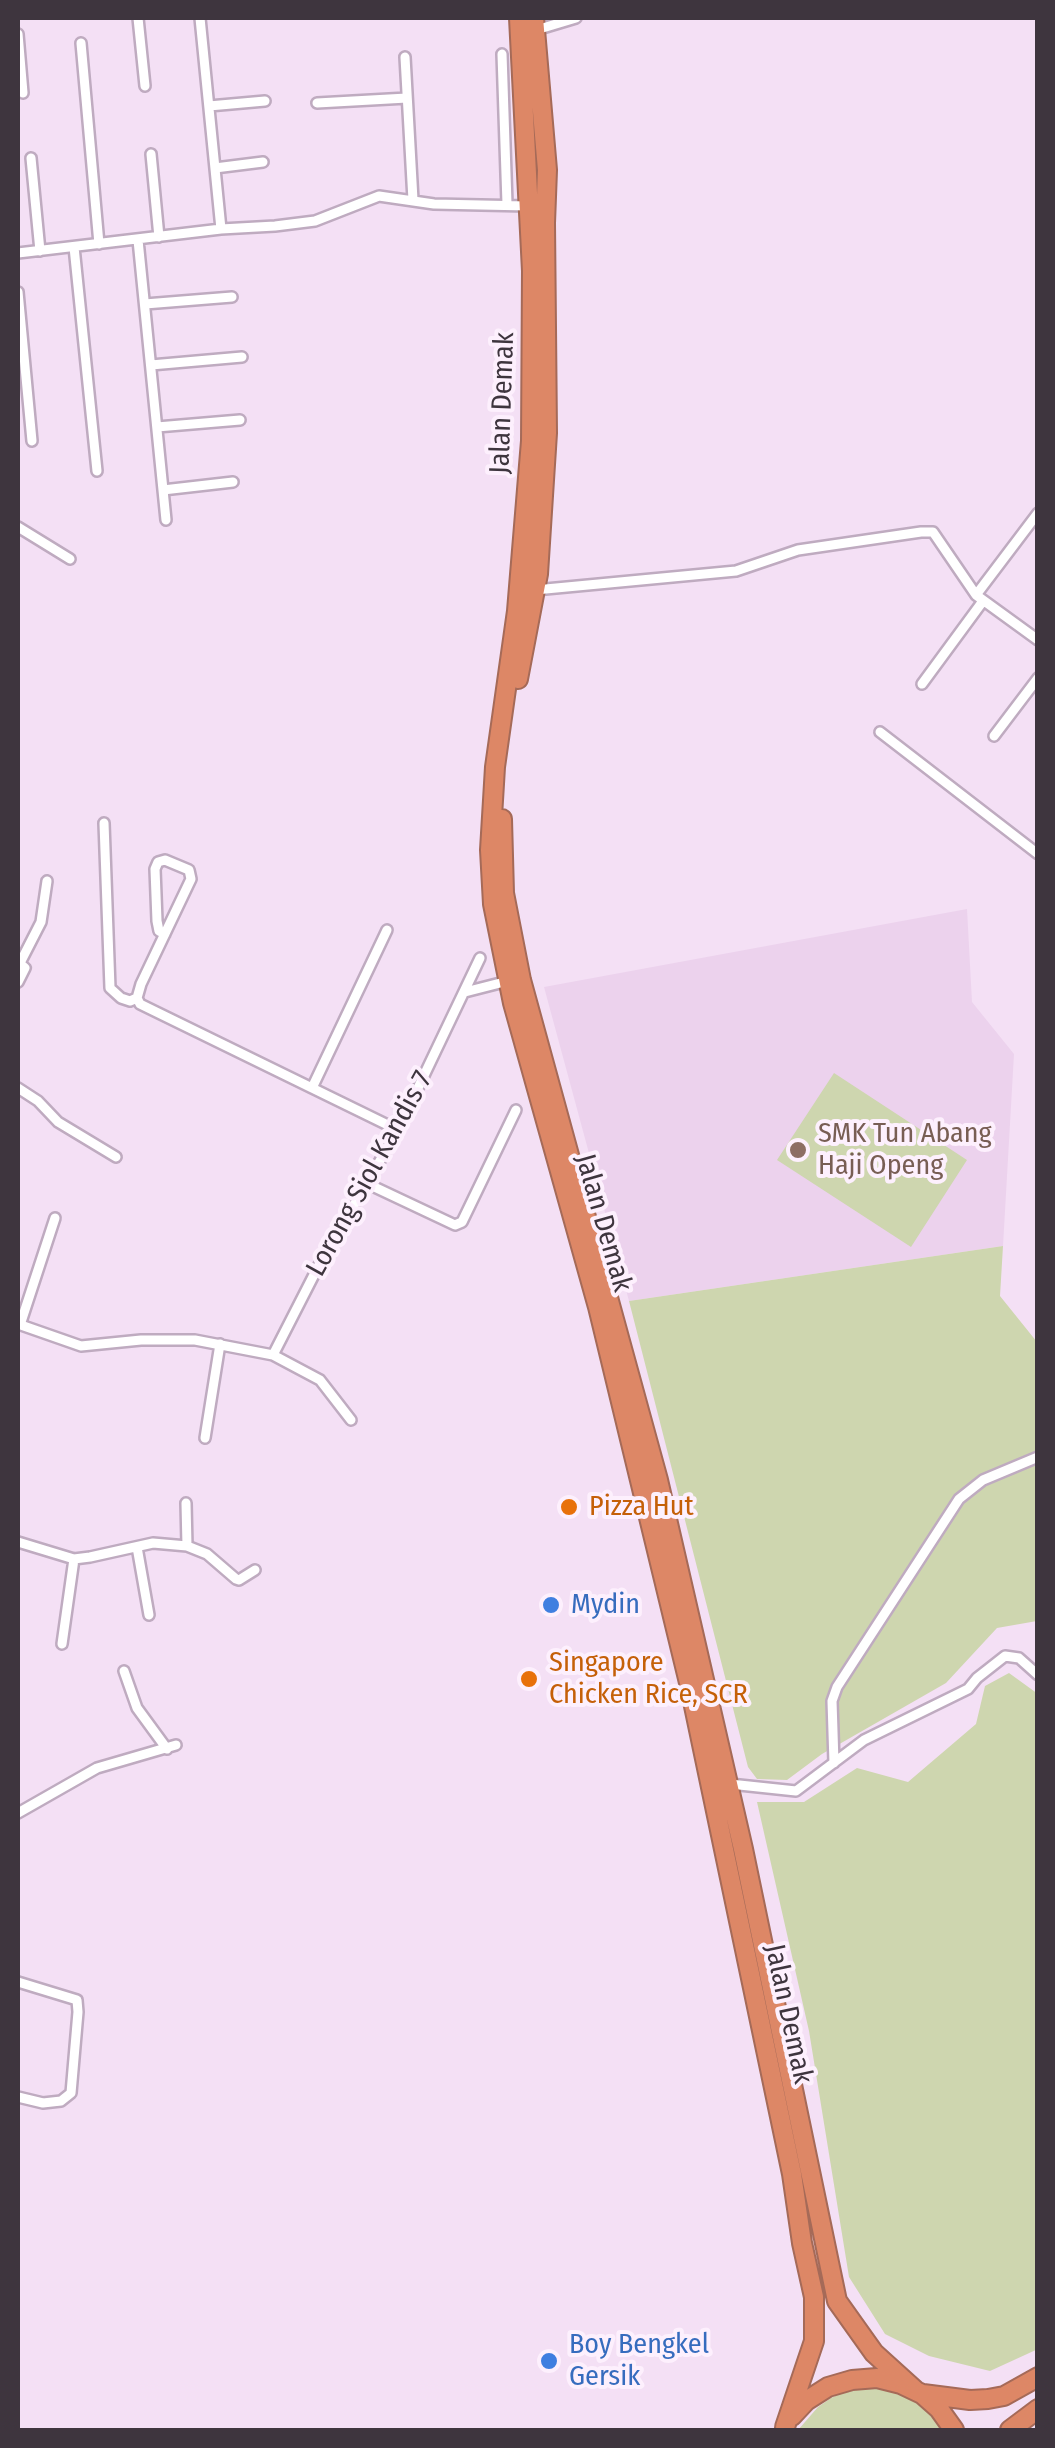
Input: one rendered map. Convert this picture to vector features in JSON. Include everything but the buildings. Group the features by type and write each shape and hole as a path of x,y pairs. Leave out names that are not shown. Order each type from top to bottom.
{"highway":[{"name":"Jalan Demak","path":"518,18 534,353 530,476 495,767 490,850 493,904 508,981 598,1307 690,1687 792,2174 814,2297 814,2341 784,2429"},
{"name":"Jalan Demak","path":"535,24 546,170 545,494 506,769 502,812 504,893 527,1001 658,1480 728,1784 837,2302 874,2353 939,2409 954,2430"},
{"path":"784,2429 794,2413 813,2396 843,2382 885,2380 919,2392 988,2400 1004,2396 1038,2377"},
{"path":"1010,2430 1038,2408"}],"street":[{"path":"138,18 144,86"},
{"path":"200,18 221,229"},
{"path":"535,24 576,18"},
{"path":"18,34 23,93"},
{"path":"81,43 99,244"},
{"path":"502,54 507,204"},
{"path":"405,57 413,200"},
{"path":"317,103 407,98"},
{"path":"209,106 264,101"},
{"path":"151,154 160,237"},
{"path":"31,158 40,251"},
{"path":"214,168 263,162"},
{"path":"18,253 315,220 379,196 458,205 529,206"},
{"path":"138,240 166,520"},
{"path":"74,247 96,470"},
{"path":"18,292 32,442"},
{"path":"145,304 232,297"},
{"path":"151,365 242,357"},
{"path":"157,427 240,420"},
{"path":"164,490 233,482"},
{"path":"922,684 1038,514"},
{"path":"18,526 70,559"},
{"path":"534,590 736,571 798,550 933,532 979,598 1038,640"},
{"path":"994,736 1038,678"},
{"path":"880,732 1038,854"},
{"path":"104,824 110,988 121,998 137,998"},
{"path":"165,934 159,931 157,922 155,870 158,862 165,860 192,874 191,879 165,934 141,984 137,998 140,1004 398,1130"},
{"path":"18,982 25,968 19,962 41,922 47,881"},
{"path":"312,1088 387,930"},
{"name":"Lorong Siol Kandis 7","path":"273,1355 320,1262 398,1130 480,958"},
{"path":"465,992 508,981"},
{"path":"18,1088 38,1101 58,1122 116,1157"},
{"path":"368,1184 455,1225 462,1222 516,1110"},
{"path":"55,1218 19,1325 80,1346 195,1340 273,1355 320,1380 351,1420"},
{"path":"205,1438 220,1344"},
{"path":"834,1763 832,1702 837,1687 959,1499 982,1480 1038,1457"},
{"path":"186,1504 186,1546"},
{"path":"18,1542 74,1559 153,1543 186,1546 207,1554 236,1579 255,1570"},
{"path":"137,1547 149,1615"},
{"path":"62,1644 74,1559"},
{"path":"728,1784 796,1791 864,1740 968,1689 1004,1656 1019,1658 1038,1675"},
{"path":"18,1813 96,1768 172,1747 137,1708 124,1672"},
{"path":"18,1982 77,2000 78,2012 71,2093 61,2101 43,2104 18,2097"}],"shaded area":[{"name":"SMK Tun Abang Haji Openg","path":"967,909 972,1002 1014,1054 1003,1246 629,1301 544,987"}],"green space":[{"path":"834,1073 967,1160 911,1247 777,1160"},
{"path":"1003,1246 1000,1296 1037,1342 1037,1621 997,1628 946,1683 822,1754 787,1780 757,1779 748,1767 629,1301"},
{"path":"1009,1673 1038,1694 1038,2349 990,2371 929,2356 885,2334 849,2277 809,2031 757,1802 804,1802 857,1768 908,1782 976,1724 985,1686"},
{"path":"869,2387 896,2391 920,2402 945,2430 798,2430 831,2398"}],"place":[{"name":"SMK Tun Abang Haji Openg","path":"798,1150"},
{"name":"Pizza Hut","path":"569,1507"},
{"name":"Mydin","path":"551,1605"},
{"name":"Singapore Chicken Rice, SCR","path":"529,1679"},
{"name":"Boy Bengkel Gersik","path":"549,2361"}]}
